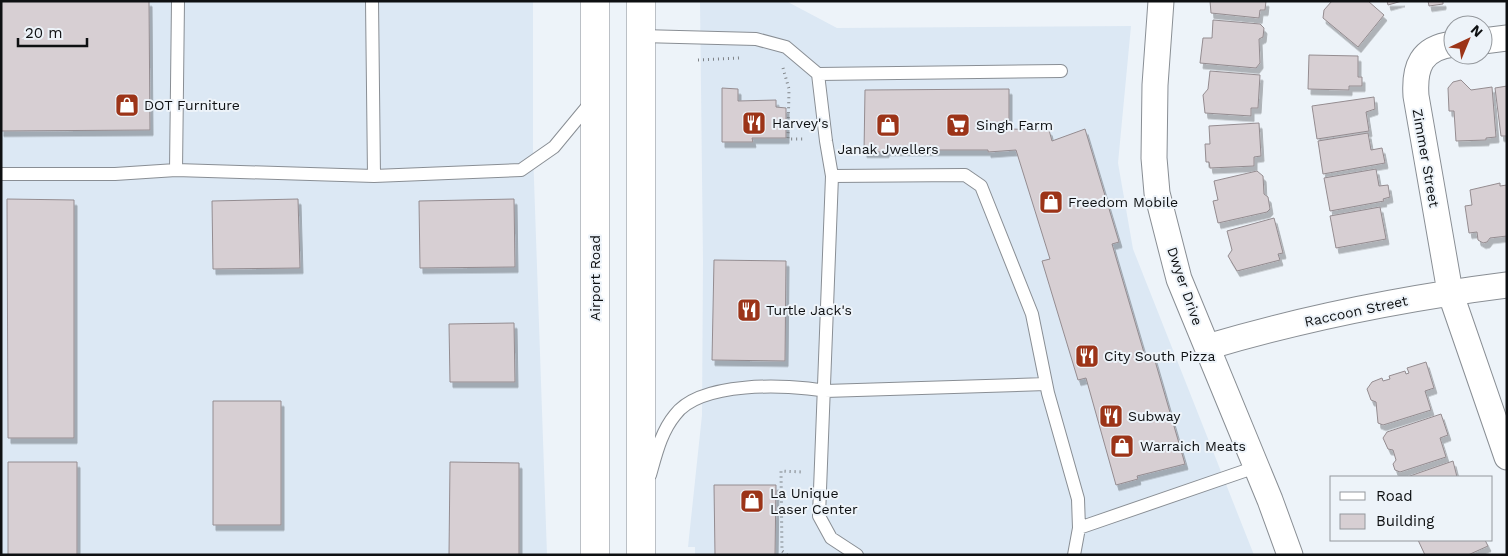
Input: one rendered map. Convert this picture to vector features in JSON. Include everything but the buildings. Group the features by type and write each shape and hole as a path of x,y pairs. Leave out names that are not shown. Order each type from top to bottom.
{"main road":[{"name":"Airport Road","path":"595,1 596,555"},
{"path":"641,1 641,555"}],"street":[{"name":"Dwyer Drive","path":"1161,1 1155,85 1154,158 1157,193 1179,279 1290,555"},
{"path":"1493,40 1507,38"},
{"name":"Zimmer Street","path":"1443,45 1430,52 1418,67 1415,85 1450,292 1507,457"},
{"name":"Raccoon Street","path":"1207,347 1261,331 1450,292 1507,285"}],"lane":[{"path":"176,170 178,1"},
{"path":"372,1 374,176"},
{"path":"641,36 756,39 786,47 818,74 1061,71"},
{"path":"818,74 832,176 819,516 831,538 857,555"},
{"path":"1,174 115,174 176,170 374,176 521,170 554,146 596,97"},
{"path":"832,176 964,175 981,186 1032,314 1046,384 1078,499 1079,528 1074,555"},
{"path":"641,508 660,441 675,414 686,404 705,394 728,389 807,388 825,391 1046,384"},
{"path":"1079,528 1256,467"}],"path":[{"path":"698,60 744,58"},
{"path":"783,64 789,90 788,140 805,139"},
{"path":"787,555 782,551 781,471 809,472"}],"shaded area":[{"path":"1,1 533,1 533,151 547,555 1,555"},
{"path":"700,1 786,1 837,28 1131,26 1118,163 1133,249 1254,555 695,555 695,547 688,547 702,415 703,261"}],"place":[{"name":"DOT Furniture","path":"127,105"},
{"name":"Harvey's","path":"754,123"},
{"name":"Janak Jwellers","path":"888,125"},
{"name":"Singh Farm","path":"958,125"},
{"name":"Freedom Mobile","path":"1051,202"},
{"name":"Turtle Jack's","path":"749,310"},
{"name":"City South Pizza","path":"1087,356"},
{"name":"Subway","path":"1111,416"},
{"name":"Warraich Meats","path":"1122,446"},
{"name":"La Unique Laser Center","path":"752,501"}]}
